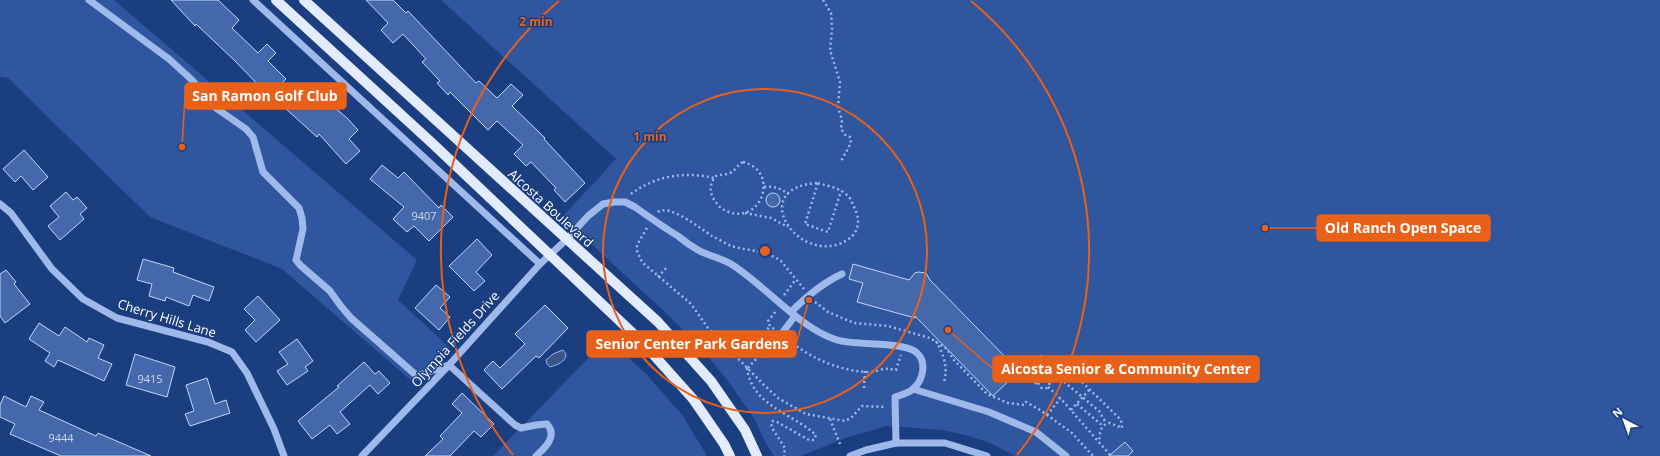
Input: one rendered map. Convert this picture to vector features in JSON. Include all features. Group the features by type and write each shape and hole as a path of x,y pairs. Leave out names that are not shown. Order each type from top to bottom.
{"main road":[{"path":"276,0 432,143 642,343 693,399 724,444 730,456"},
{"name":"Alcosta Boulevard","path":"304,0 658,322 711,381 745,430 757,456"}],"street":[{"path":"89,0 169,59 192,80 213,106 246,129 253,137 263,172 299,208 303,229 296,260 330,291 351,318 417,376 449,365 515,425 521,428 528,428 536,425 547,424 551,428 552,436 547,445 536,456"},
{"path":"253,0 540,264"},
{"path":"622,202 635,207 698,250 718,257 731,264 763,287 793,314 815,330 836,340 853,344 897,346 917,352 921,358 923,366 922,376 914,389 895,397 896,443"},
{"name":"Olympia Fields Drive","path":"362,456 449,365 540,264 567,240 596,208 603,204 622,202"},
{"name":"Cherry Hills Lane","path":"0,204 11,213 52,269 83,299 116,318 208,342 232,352 247,373 274,429 284,456"},
{"path":"766,354 793,314 809,295 842,274"},
{"path":"914,389 989,412 1036,432 1066,456"},
{"path":"850,456 866,450 896,443 945,443 987,456"}],"path":[{"path":"823,0 830,14 832,29 830,50 840,82 838,107 842,120 841,129 846,136 850,137 851,143 841,161"},
{"path":"745,213 752,209 762,199 764,187 763,180 758,170 754,166 743,162 738,164 732,172 728,174 720,174 714,178 711,184 711,191 720,208 734,214 745,213 771,218 788,227 801,239 822,246 835,245 849,239 858,228 859,223 858,215 850,199 841,191 818,184 803,185 795,188 784,199 782,214 788,227"},
{"path":"622,202 646,184 669,176 686,174 714,178"},
{"path":"818,184 805,224 828,232 841,191"},
{"path":"764,187 773,186 788,194"},
{"path":"657,212 661,209 665,209 684,218 712,236 730,245 758,251 777,258 806,292"},
{"path":"647,228 640,238 637,251 642,262 690,304 708,328 773,394 806,414 830,419 845,420 851,418 862,406 895,406"},
{"path":"658,277 667,267"},
{"path":"784,294 796,279"},
{"path":"811,298 828,312 854,323 888,326 936,341 948,349 953,359 992,397 1008,403 1024,405 1026,402 1071,432 1093,456"},
{"path":"776,330 770,326 768,321 777,310"},
{"path":"760,337 770,326"},
{"path":"788,340 820,360 851,370 872,372 885,368 896,370 901,354"},
{"path":"936,341 945,361 946,375 944,382"},
{"path":"1042,378 1036,366 1036,359 1041,356 1081,381 1121,420 1123,427 1113,423 1106,423 1101,430 1099,442"},
{"path":"747,367 758,358"},
{"path":"1054,364 1050,370 1099,411 1106,423"},
{"path":"747,367 748,377 760,396 816,435 814,440 809,440 773,421 771,423 772,428 785,448 784,456"},
{"path":"864,388 865,371"},
{"path":"1018,372 1027,379 1038,384 1042,389 1048,387"},
{"path":"1038,384 1042,378"},
{"path":"1042,378 1047,378 1049,380 1050,383 1048,387"},
{"path":"1048,387 1071,410 1111,456"},
{"path":"1071,410 1090,389"},
{"path":"1047,415 1060,398"},
{"path":"1077,404 1103,426"},
{"path":"830,419 840,444"}],"shaded area":[{"path":"0,0 114,0 417,260 398,300 449,347 414,383 282,269 150,217 8,78 0,77"},
{"path":"441,0 1660,0 1660,456 1015,456 990,443 969,436 942,430 887,426 845,438 801,456 774,456 764,440 755,420 728,381 701,348 667,314 562,217 616,159"},
{"path":"608,338 647,375 683,416 707,456 493,456"},
{"path":"563,350 566,357 563,361 550,367 546,360 553,354"}],"building":[{"path":"171,0 218,0 239,20 232,28 258,53 267,44 276,53 268,61 286,79 269,96 196,24 195,26"},
{"path":"366,0 393,0 406,13 408,11 476,83 479,81 497,98 511,84 523,95 512,106 545,138 544,139 585,183 565,202 554,190 556,188 531,162 526,166 514,154 523,145 497,121 488,130 450,92 448,95 437,83 440,81 422,62 426,59 403,34 393,43 381,30 388,23"},
{"path":"306,85 325,103 327,101 347,118 358,130 349,139 360,151 346,164 319,134 317,137 285,108"},
{"path":"24,150 48,177 33,190 21,176 15,182 3,169"},
{"path":"382,165 398,178 404,172 439,208 441,205 453,217 429,241 414,226 407,232 393,219 404,207 370,179"},
{"path":"66,192 73,200 77,197 87,208 80,214 84,219 60,240 48,226 59,217 50,206"},
{"path":"773,193 778,195 780,200 778,205 773,207 768,205 766,200 768,195"},
{"path":"477,239 492,255 476,272 485,281 474,291 449,266"},
{"path":"143,259 174,268 173,272 214,287 209,301 193,295 189,306 166,297 165,301 149,296 152,284 137,280"},
{"path":"853,264 909,280 915,273 926,273 930,280 1019,371 993,396 915,316 915,318 857,302 863,283 849,279"},
{"path":"6,270 16,282 14,284 30,304 5,323 0,316 0,274"},
{"path":"436,285 450,297 440,308 450,317 439,330 415,308"},
{"path":"258,296 280,320 256,342 245,330 255,320 244,309"},
{"path":"545,305 568,328 539,358 536,356 502,389 484,370 493,361 500,368 525,344 515,334"},
{"path":"39,323 59,336 65,327 87,342 89,338 104,345 98,358 112,364 104,381 58,360 54,367 45,361 50,353 29,339"},
{"path":"297,339 313,361 305,367 308,371 287,385 277,371 288,364 279,352"},
{"path":"135,354 175,367 167,397 126,385"},
{"path":"364,362 375,374 379,371 390,383 378,394 370,385 340,412 350,424 337,434 330,425 312,439 298,421 339,387 337,386"},
{"path":"207,378 215,404 226,400 230,413 190,426 185,414 194,411 186,385"},
{"path":"462,393 494,424 481,437 474,431 450,456 425,456 443,439 440,436 462,413 452,404"},
{"path":"4,396 26,407 31,396 44,402 39,410 96,436 98,433 151,456 61,456 10,434 15,424 0,417 0,405"},
{"path":"1125,442 1133,451 1128,456 1109,456"}],"place":[{"name":"San Ramon Golf Club","path":"182,147"},
{"name":"Old Ranch Open Space","path":"1265,228"},
{"name":"Senior Center Park Gardens","path":"809,300"},
{"name":"Alcosta Senior & Community Center","path":"948,330"}]}
